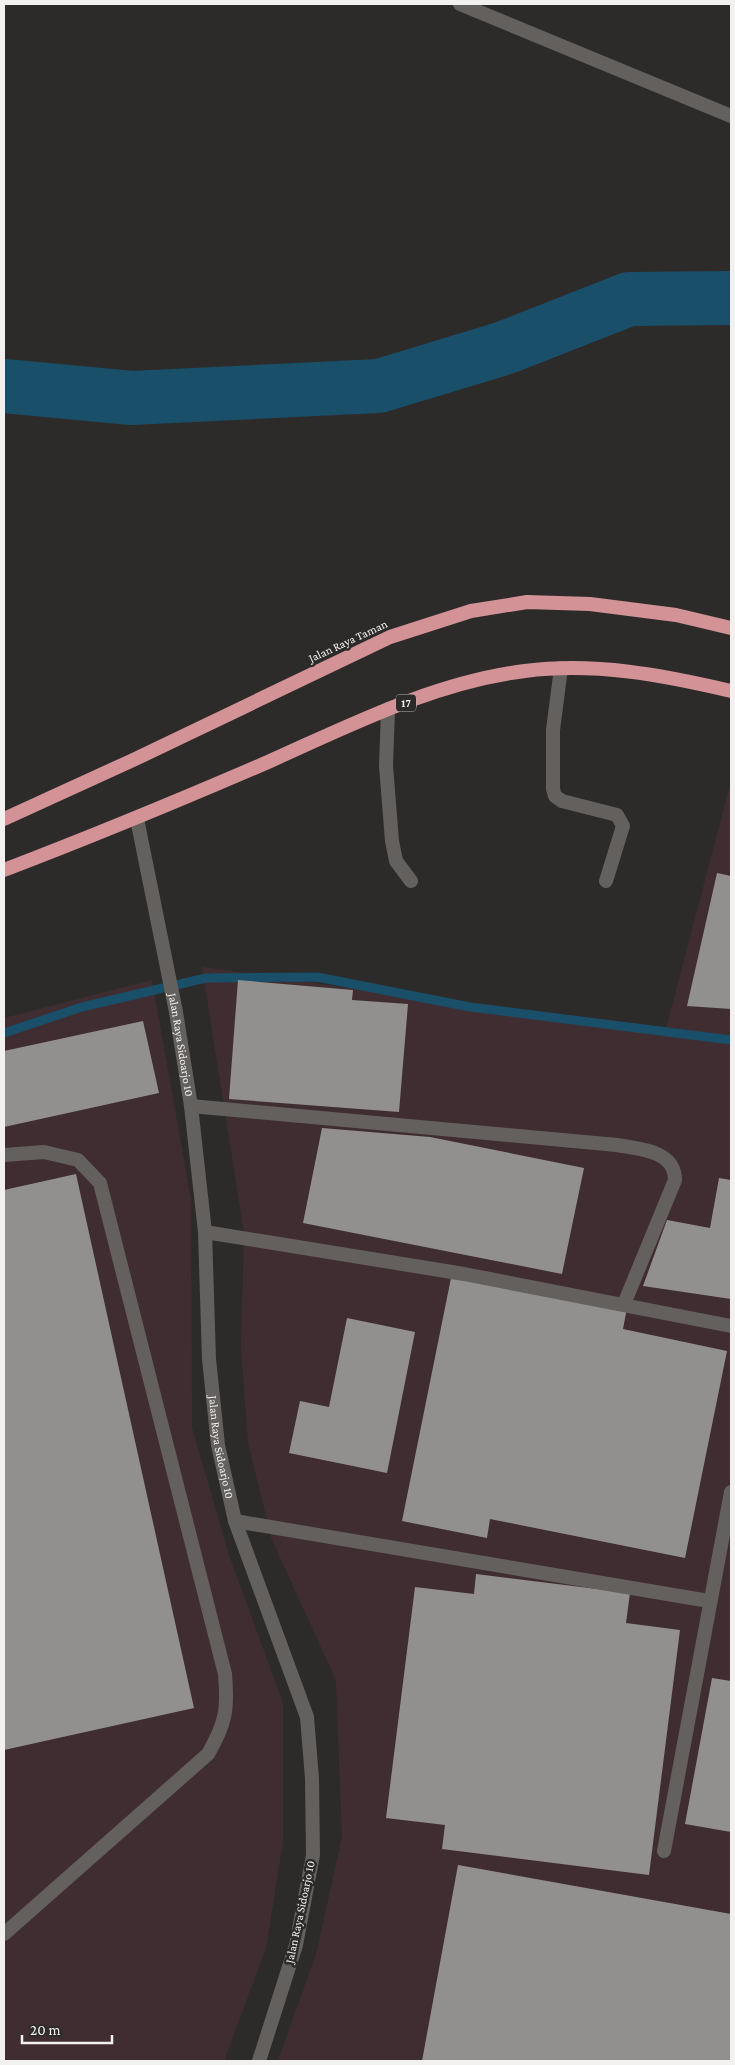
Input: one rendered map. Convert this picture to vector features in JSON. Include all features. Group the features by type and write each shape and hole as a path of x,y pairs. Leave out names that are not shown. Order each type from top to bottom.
{"highway":[{"name":"Jalan Raya Taman","path":"4,818 131,761 390,637 471,611 527,602 590,604 676,615 731,628"},
{"name":"17","path":"4,870 137,819 388,709 481,678 561,668 611,669 665,676 731,691"}],"street":[{"path":"460,4 731,116"},
{"path":"561,668 552,730 553,788 555,796 562,801 617,815 622,820 623,826 606,880"},
{"path":"388,709 386,766 392,842 396,861 411,880"},
{"name":"Jalan Raya Sidoarjo 10","path":"137,819 176,1012 191,1106 205,1232 209,1359 218,1446 235,1521 307,1717 312,1778 313,1855 296,1945 259,2061"},
{"path":"191,1106 617,1145 659,1154 672,1168 674,1180 624,1304"},
{"path":"4,1155 44,1152 78,1160 100,1183 225,1674 226,1713 217,1739 208,1754 4,1934"},
{"path":"205,1232 464,1274 731,1326"},
{"path":"664,1851 709,1601 731,1492"},
{"path":"235,1521 709,1601"}],"shaded area":[{"path":"731,781 731,2061 278,2061 317,1951 342,1837 336,1680 272,1540 248,1443 241,1348 244,1233 202,967 665,1033"},
{"path":"152,980 191,1200 192,1428 229,1555 283,1703 283,1842 266,1948 224,2061 4,2061 4,1018"}],"building":[{"path":"717,873 731,876 731,1009 687,1006"},
{"path":"238,980 353,990 352,1000 408,1004 399,1112 229,1099"},
{"path":"143,1021 159,1093 4,1127 4,1051"},
{"path":"322,1128 430,1137 584,1168 562,1274 303,1223"},
{"path":"76,1174 194,1708 4,1750 4,1190"},
{"path":"719,1178 731,1180 731,1299 643,1286 667,1220 710,1228"},
{"path":"452,1273 627,1308 623,1329 727,1351 685,1558 490,1519 487,1538 402,1521"},
{"path":"347,1318 415,1332 387,1473 289,1453 300,1401 329,1407"},
{"path":"476,1574 630,1593 626,1623 680,1630 649,1875 442,1849 445,1825 386,1818 415,1587 474,1594"},
{"path":"712,1678 731,1681 731,1832 685,1824"},
{"path":"458,1865 731,1914 731,2061 422,2061"}],"waterway":[{"path":"4,386 132,398 379,386 504,348 629,299 731,298"},
{"path":"4,1033 82,1007 206,978 317,977 470,1007 731,1040"}]}
